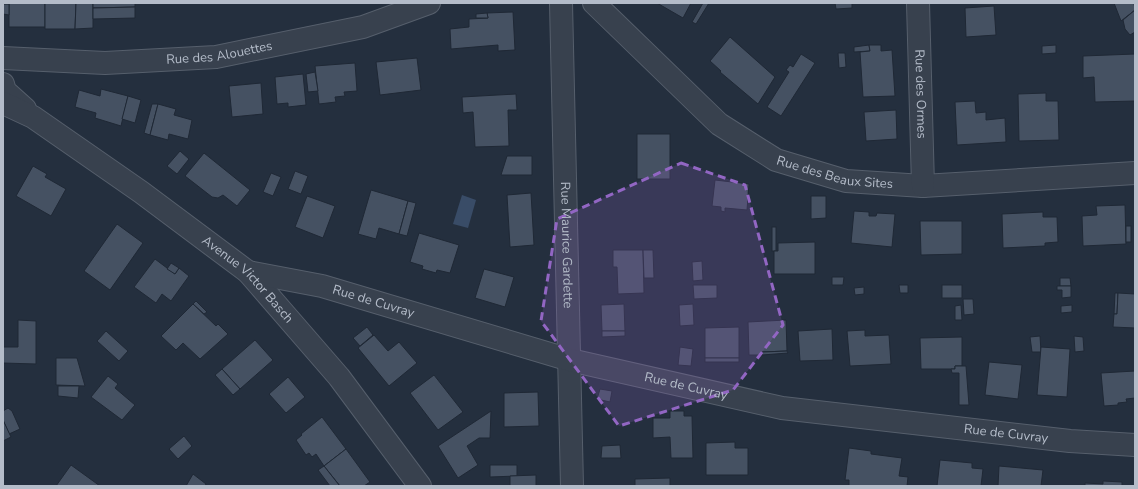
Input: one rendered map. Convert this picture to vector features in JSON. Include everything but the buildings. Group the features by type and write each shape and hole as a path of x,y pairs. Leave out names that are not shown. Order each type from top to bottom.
{"street":[{"name":"Rue des Alouettes","path":"3,58 105,64 216,57 363,27 429,3"},
{"name":"Rue Maurice Gardette","path":"561,3 572,486"},
{"name":"Rue des Beaux Sites","path":"594,3 719,124 776,160 846,181 923,186 1135,174"},
{"name":"Rue des Ormes","path":"918,3 923,186"},
{"name":"Avenue Victor Basch","path":"3,84 6,91 33,117 141,192 248,272 339,377 420,486"},
{"name":"Avenue Victor Basch","path":"3,103 33,117"},
{"name":"Rue de Cuvray","path":"248,272 322,286 570,360 782,408 1070,441 1135,445"}],"highlighted area":[{"path":"681,163 745,185 783,325 733,390 619,426 541,321 557,219"}],"water":[{"path":"462,195 476,200 468,228 453,224"}]}
